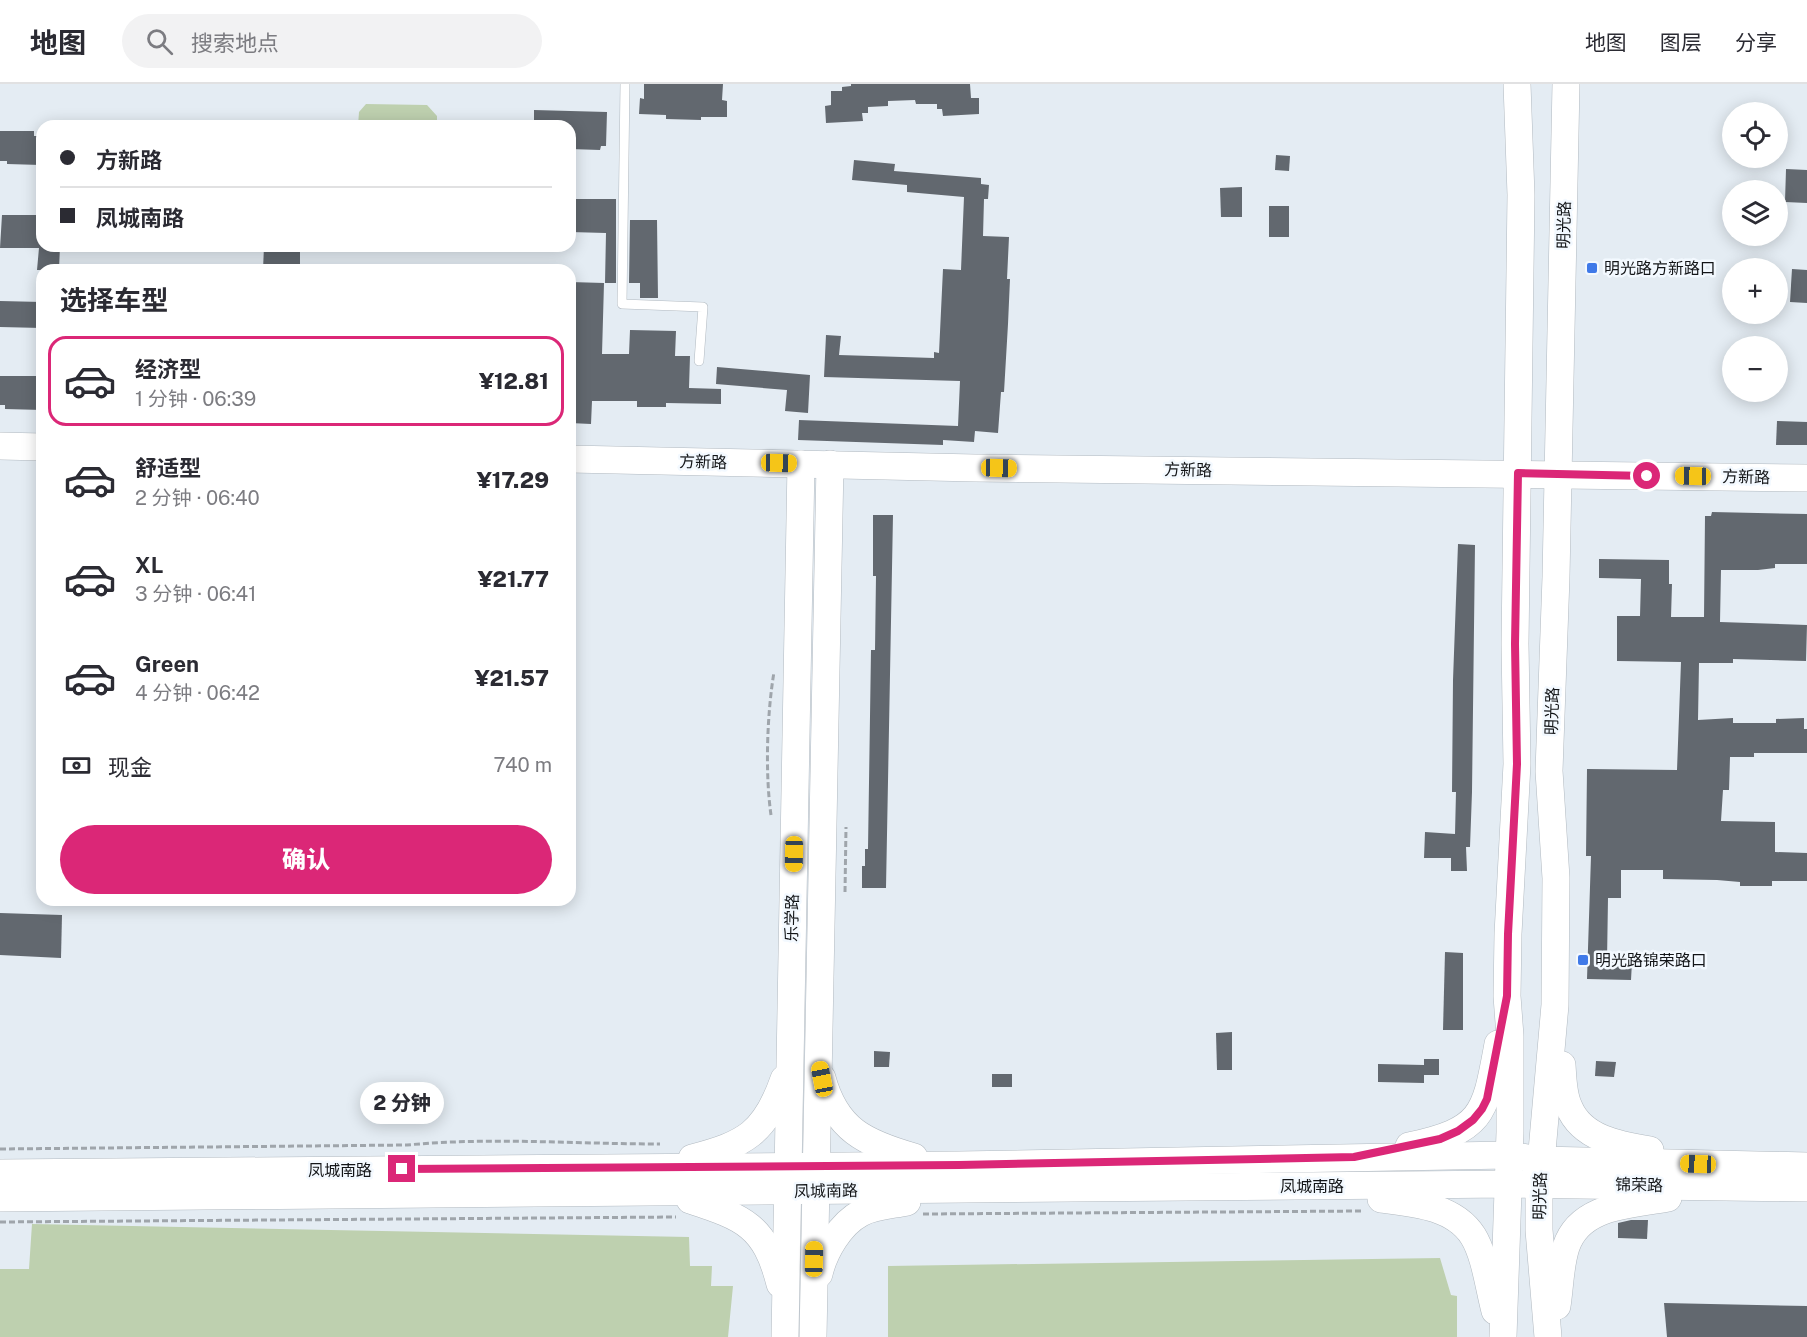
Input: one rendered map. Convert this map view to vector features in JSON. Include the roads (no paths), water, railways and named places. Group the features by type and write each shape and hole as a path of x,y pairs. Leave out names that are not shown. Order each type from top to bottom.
{"street":[{"name":"明光路","path":"1502,1337 1508,1184 1510,1036 1507,996 1508,934 1517,764 1515,644 1521,195 1517,84"},
{"name":"明光路","path":"1548,1337 1539,1230 1540,1172 1555,1005 1556,878 1549,771 1566,84"},
{"path":"0,446 36,447"},
{"name":"方新路","path":"576,459 1807,478"},
{"name":"乐学路","path":"785,1337 801,464"},
{"name":"乐学路","path":"813,1337 830,464"},
{"path":"1354,1157 1440,1139 1458,1131 1473,1120 1487,1099 1507,996"},
{"path":"1555,1005 1565,1097 1569,1109 1587,1129 1599,1137 1625,1146 1738,1176"},
{"path":"663,1168 730,1147 745,1140 759,1128 767,1117 783,1082 790,1058"},
{"path":"819,1060 828,1100 852,1131 882,1148 915,1157 959,1177"},
{"name":"凤城南路","path":"959,1177 1354,1157 1508,1155"},
{"name":"锦荣路","path":"1508,1155 1540,1172"},
{"name":"锦荣路","path":"1738,1176 1807,1166"},
{"path":"663,1168 757,1233 775,1264 786,1304"},
{"name":"凤城南路","path":"0,1198 663,1168"},
{"name":"凤城南路","path":"0,1173 663,1168 788,1179 959,1177 1291,1186 1508,1184"},
{"name":"锦荣路","path":"1508,1184 1540,1172 1738,1176 1807,1188"},
{"path":"1554,1337 1565,1249 1569,1239 1584,1221 1605,1209 1738,1176"},
{"path":"814,1305 822,1262 851,1219 863,1212 959,1177"},
{"path":"1291,1186 1415,1204 1446,1213 1460,1222 1473,1235 1479,1251 1502,1337"}],"lane":[{"path":"625,84 622,304 703,307 699,361"}],"place":[{"name":"明光路方新路口","path":"1592,268"},
{"name":"明光路锦荣路口","path":"1583,960"}]}
